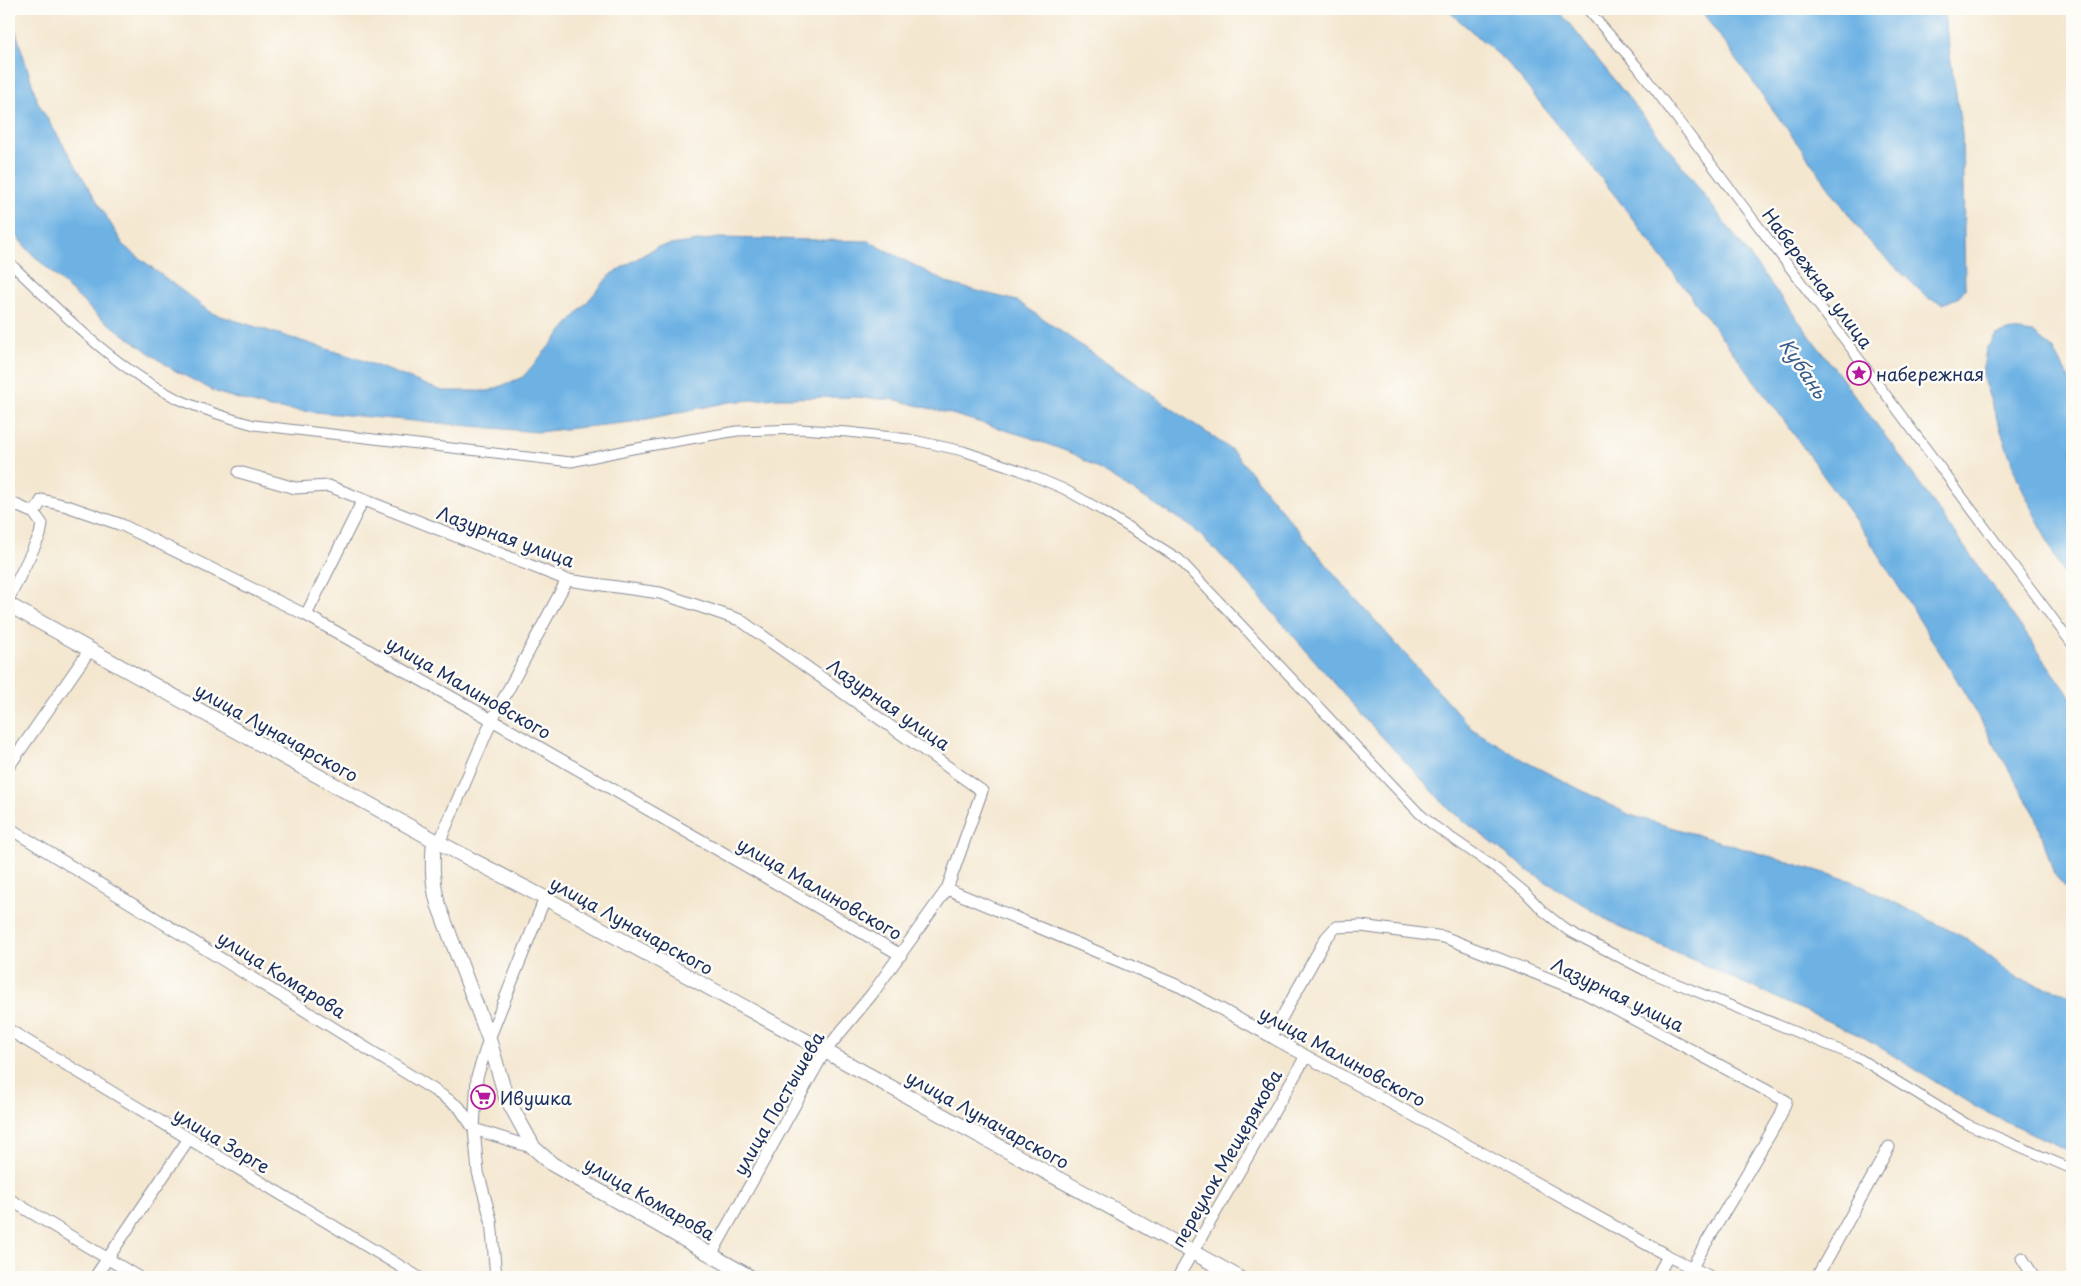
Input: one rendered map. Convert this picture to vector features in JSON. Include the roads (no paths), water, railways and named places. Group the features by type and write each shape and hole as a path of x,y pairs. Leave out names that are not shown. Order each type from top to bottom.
{"street":[{"name":"Набережная улица","path":"1586,9 1649,82 2072,644"},
{"path":"9,262 97,345 138,376 178,398 220,416 254,425 570,462 737,431 799,429 848,432 909,439 963,451 1019,470 1064,489 1179,559 1419,813 1433,825 1498,869 1525,892 1543,911 1567,930 1646,971 1857,1057 1967,1124 2072,1169"},
{"name":"Лазурная улица","path":"239,472 295,488 330,486 567,580 660,593 740,620 982,791"},
{"name":"улица Малиновского","path":"34,513 42,500 68,506 122,525 306,615 901,955"},
{"path":"306,615 363,500"},
{"path":"9,502 34,513 42,524 40,536 9,598"},
{"path":"436,842 492,720 567,580"},
{"name":"улица Луначарского","path":"9,605 436,842 545,898 1238,1277"},
{"path":"9,766 89,650"},
{"name":"улица Постышева","path":"711,1254 824,1050 872,994 947,889 982,791"},
{"name":"улица Комарова","path":"9,828 434,1090 459,1107 474,1129 534,1148"},
{"name":"улица Комарова","path":"436,842 431,866 438,904 489,1039 506,1097 534,1148 552,1164 711,1254 741,1275"},
{"name":"улица Малиновского","path":"947,889 1181,987 1668,1256 1711,1277"},
{"path":"496,1277 491,1220 478,1172 474,1129 477,1077 489,1039 545,898"},
{"name":"Лазурная улица","path":"1271,1037 1326,938 1336,927 1361,926 1444,937 1584,993 1786,1101 1780,1117 1692,1267"},
{"name":"улица Зорге","path":"9,1030 188,1140 418,1277"},
{"name":"переулок Мещерякова","path":"1178,1277 1306,1056"},
{"path":"95,1277 188,1140"},
{"path":"1817,1277 1889,1147"},
{"path":"9,1199 138,1277"},
{"path":"1657,1277 1668,1256"},
{"path":"2022,1258 2034,1277"}],"water":[{"path":"9,9 38,103 124,246 211,313 356,358 442,391 489,391 523,377 611,274 657,247 719,238 868,241 950,284 1017,301 1233,451 1346,588 1472,729 1532,765 1630,815 1852,881 1969,940 2018,979 2072,995 2072,1152 1979,1109 1865,1038 1616,925 1527,870 1450,810 1363,716 1236,570 1192,527 1074,454 1028,437 896,400 853,397 777,398 729,402 632,422 537,432 270,408 218,393 172,369 97,315 29,251 9,227"},
{"name":"Кубань","path":"1446,9 1556,9 1560,12 1667,146 1895,449 2072,699 2072,895 2054,874 2036,816 1954,675 1868,538 1778,412 1617,198 1507,62"},
{"path":"1700,9 1943,9 1962,133 1965,288 1959,297 1943,304 1928,298 1868,241"},
{"path":"2012,330 2033,333 2053,349 2072,383 2072,589 2017,477 1982,376 1986,349 1996,335"}],"place":[{"name":"набережная","path":"1859,373"},
{"name":"Ивушка","path":"483,1097"}]}
